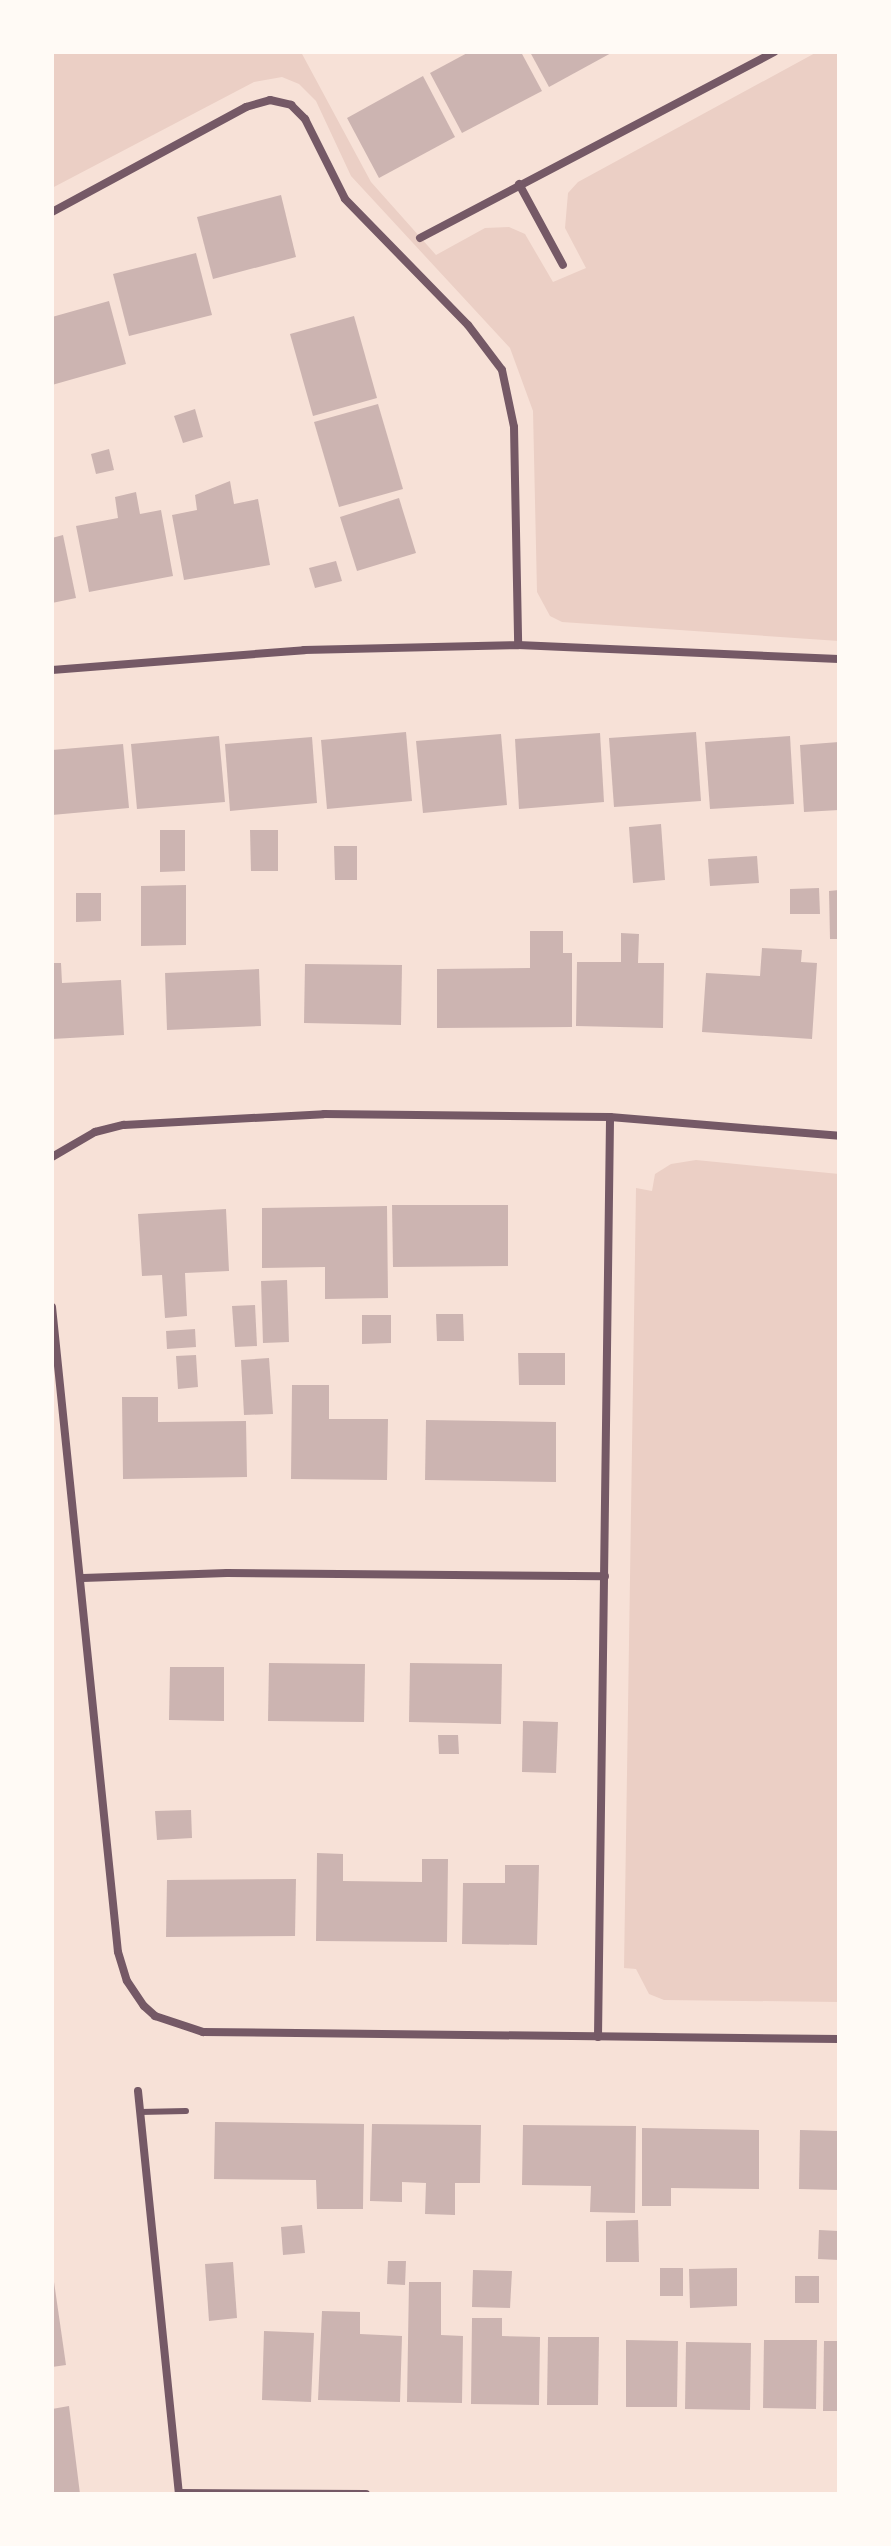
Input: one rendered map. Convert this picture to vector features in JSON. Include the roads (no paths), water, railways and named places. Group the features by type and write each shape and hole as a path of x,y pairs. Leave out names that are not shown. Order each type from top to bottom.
{"street":[{"path":"420,238 774,52"},
{"path":"52,212 246,107 270,100 291,105 305,119 345,199 468,325 502,370 514,427 518,645"},
{"path":"519,184 563,265"},
{"path":"52,670 304,650 518,645 839,659"},
{"path":"52,1157 95,1132 155,1122 340,1114 610,1117 839,1136"},
{"path":"598,2037 610,1117"},
{"path":"52,1307 83,1578 118,1952 134,1994 155,2016 203,2032 839,2039"},
{"path":"83,1578 227,1573 605,1576"},
{"path":"138,2091 179,2493 366,2494"}],"lane":[{"path":"140,2112 186,2111"}]}
